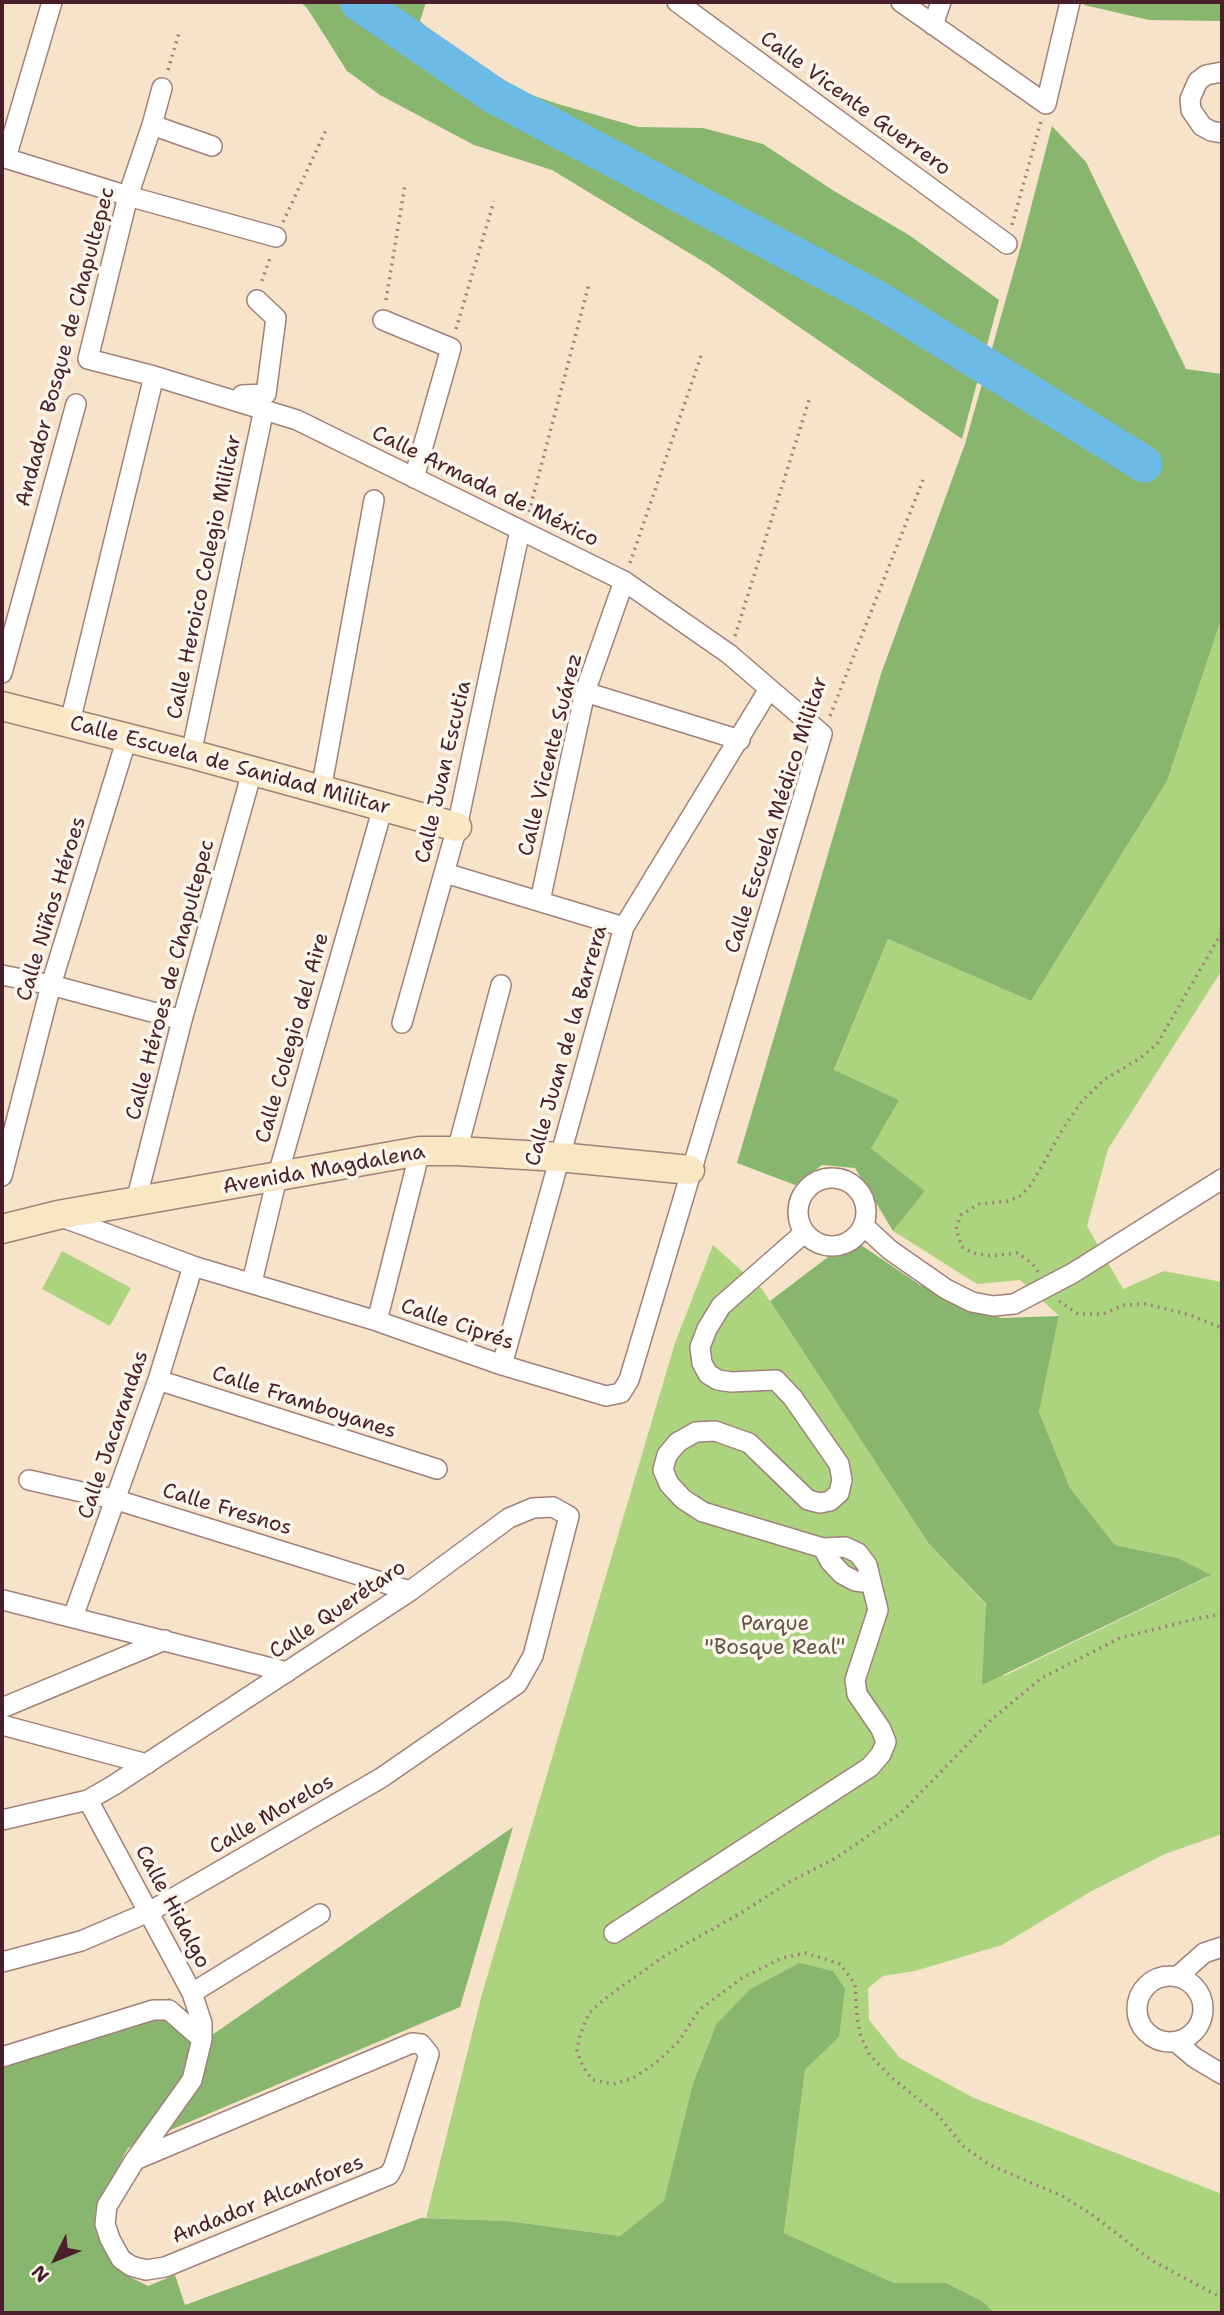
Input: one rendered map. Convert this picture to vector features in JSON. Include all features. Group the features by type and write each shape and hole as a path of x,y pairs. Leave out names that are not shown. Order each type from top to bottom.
{"main road":[{"name":"Calle Escuela de Sanidad Militar","path":"2,706 71,722 457,827"},
{"name":"Avenida Magdalena","path":"2,1229 58,1215 420,1151 457,1150 559,1157 690,1170"}],"street":[{"path":"51,2 4,158 276,237"},
{"name":"Calle Vicente Guerrero","path":"677,2 1007,244"},
{"path":"901,2 1046,103 1070,2"},
{"path":"933,25 941,2"},
{"path":"1222,72 1206,75 1198,81 1190,99 1195,119 1211,131 1222,133"},
{"name":"Andador Bosque de Chapultepec","path":"88,359 128,196 162,88"},
{"path":"152,125 212,146"},
{"path":"240,402 242,395 266,394 276,318 257,300"},
{"path":"383,320 451,348 414,478"},
{"name":"Calle Armada de México","path":"88,359 154,376 297,420 486,512 524,522 624,581 729,654 822,734"},
{"path":"71,722 154,376"},
{"name":"Andador Bosque de Chapultepec","path":"2,673 76,404"},
{"name":"Calle Heroico Colegio Militar","path":"191,754 264,409"},
{"path":"321,790 374,500"},
{"name":"Calle Juan Escutia","path":"402,1023 457,827 524,522"},
{"name":"Calle Vicente Suárez","path":"540,901 585,692 624,581"},
{"name":"Calle Juan de la Barrera","path":"502,1366 624,927 769,689"},
{"path":"585,692 740,740"},
{"name":"Calle Escuela Médico Militar","path":"690,1170 822,734"},
{"name":"Calle Niños Héroes","path":"2,1176 51,985 127,738"},
{"name":"Calle Héroes de Chapultepec","path":"136,1201 182,1020 252,772"},
{"name":"Calle Colegio del Aire","path":"252,1282 277,1178 383,807"},
{"path":"445,873 624,927"},
{"path":"2,975 51,985 182,1020"},
{"path":"457,1150 501,985"},
{"path":"377,1321 420,1151"},
{"name":"Calle Ciprés","path":"58,1215 193,1266 377,1321 502,1366 607,1396 621,1393 629,1380 690,1170"},
{"path":"824,1178 845,1180 855,1186 865,1204 866,1215 864,1226 857,1236 836,1246 813,1241 804,1233 797,1210 806,1188 824,1178"},
{"path":"864,1226 920,1273 972,1302 993,1306 1014,1304 1049,1288 1222,1179"},
{"path":"614,1933 870,1767 881,1754 886,1742 881,1729 857,1694 855,1680 878,1610 871,1583 855,1581 842,1574 823,1548 703,1512 682,1499 669,1485 663,1470 667,1455 678,1442 696,1432 715,1431 749,1443 808,1500 820,1503 830,1501 839,1493 842,1480 839,1464 793,1398 776,1380 718,1380 708,1374 702,1363 700,1347 707,1329 722,1306 804,1233"},
{"name":"Calle Jacarandas","path":"73,1616 117,1500 193,1266"},
{"name":"Calle Framboyanes","path":"158,1380 436,1469"},
{"name":"Calle Fresnos","path":"29,1480 117,1500 410,1591"},
{"name":"Calle Querétaro","path":"2,1820 88,1800 410,1591 509,1517 533,1508 553,1507 569,1516 533,1656"},
{"path":"4,1600 287,1672"},
{"path":"2,1708 165,1640"},
{"name":"Calle Morelos","path":"2,1962 81,1941 149,1912 382,1778 517,1684 533,1656"},
{"path":"2,1725 147,1764"},
{"name":"Calle Hidalgo","path":"88,1800 192,1993 202,2024 202,2039"},
{"path":"192,1993 320,1914"},
{"path":"1177,1977 1196,1989 1202,1998 1202,2021 1196,2031 1187,2038 1166,2042 1147,2033 1138,2014 1141,1994 1156,1979 1177,1977 1204,1953 1222,1947"},
{"path":"2,2057 153,2010 169,2010 202,2039"},
{"name":"Andador Alcanfores","path":"135,2160 412,2043 421,2044 429,2054 394,2166 389,2175 165,2267 146,2270 131,2266 121,2259 110,2239 105,2224 107,2206 135,2160 191,2080 202,2039"},
{"path":"1176,2042 1195,2058 1222,2074"}],"path":[{"path":"162,88 179,33"},
{"path":"1007,244 1046,103"},
{"path":"257,300 276,237 326,130"},
{"path":"383,320 405,185"},
{"path":"451,348 494,201"},
{"path":"524,522 589,284"},
{"path":"624,581 702,353"},
{"path":"729,654 810,397"},
{"name":"Calle Escuela Médico Militar","path":"822,734 923,480"},
{"path":"1222,932 1157,1044 1139,1059 1105,1079 1082,1101 1063,1127 1031,1185 1020,1196 1008,1201 979,1204 961,1215 956,1229 962,1247 972,1253 991,1256 1017,1254 1032,1263 1059,1302 1078,1314 1103,1314 1123,1306 1146,1304 1190,1315 1222,1328"},
{"path":"1222,1614 1120,1638 1040,1679 991,1720 902,1812 836,1858 790,1881 741,1913 666,1955 607,1997 589,2013 577,2051 583,2067 593,2080 613,2084 633,2078 657,2062 679,2041 699,2010 742,1978 782,1958 806,1953 840,1964 855,1984 857,2018 870,2055 892,2078 938,2115 963,2146 988,2164 1064,2197 1151,2260 1222,2298"}],"green space":[{"path":"300,2 426,2 420,21 487,80 638,127 703,128 763,144 834,191 909,235 999,300 962,439 709,265 552,170 474,145 380,95 347,71 307,8"},
{"path":"1085,2 1222,2 1222,21 1149,20 1084,5"},
{"path":"1052,126 1086,162 1186,369 1222,374 1222,617 1167,781 1031,1001 888,939 834,1070 899,1100 871,1148 925,1191 893,1231 855,1168 822,1165 795,1185 737,1163 881,674 965,444"},
{"name":"Parque \"Bosque Real\"","path":"1222,617 1222,970 1108,1149 1087,1226 1123,1289 1164,1271 1222,1282 1222,1834 1165,1854 1090,1892 1002,1945 915,1971 883,1976 868,1988 869,2020 900,2058 974,2098 1222,2194 1222,2313 995,2313 982,2301 946,2283 894,2283 784,2233 805,2070 839,2037 716,2025 693,2083 664,2202 620,2236 508,2221 426,2218 482,1994 675,1343 713,1245 762,1289 929,1544 986,1605 1004,1676 1210,1576 1178,1558 1115,1545 1070,1488 1039,1412 1059,1316 1020,1280 977,1284 893,1231 925,1191 871,1148 834,1071 888,939 1031,1001 1167,781"},
{"path":"861,1245 920,1285 1001,1318 1059,1316 1039,1412 1070,1488 1115,1545 1178,1558 1211,1575 982,1685 986,1604 929,1544 770,1301 828,1257"},
{"path":"62,1251 131,1288 110,1326 42,1289"},
{"path":"513,1827 460,2007 128,2148 95,2212 104,2247 122,2273 148,2286 175,2275 185,2305 421,2218 508,2221 620,2236 664,2201 693,2083 716,2025 749,1990 799,1963 833,1971 845,1989 839,2037 805,2070 784,2233 894,2283 946,2283 982,2301 995,2313 2,2313 2,2067 12,2060 169,1998 191,2013 212,2035"}],"waterway":[{"path":"358,2 495,96 879,300 1144,464"}]}
